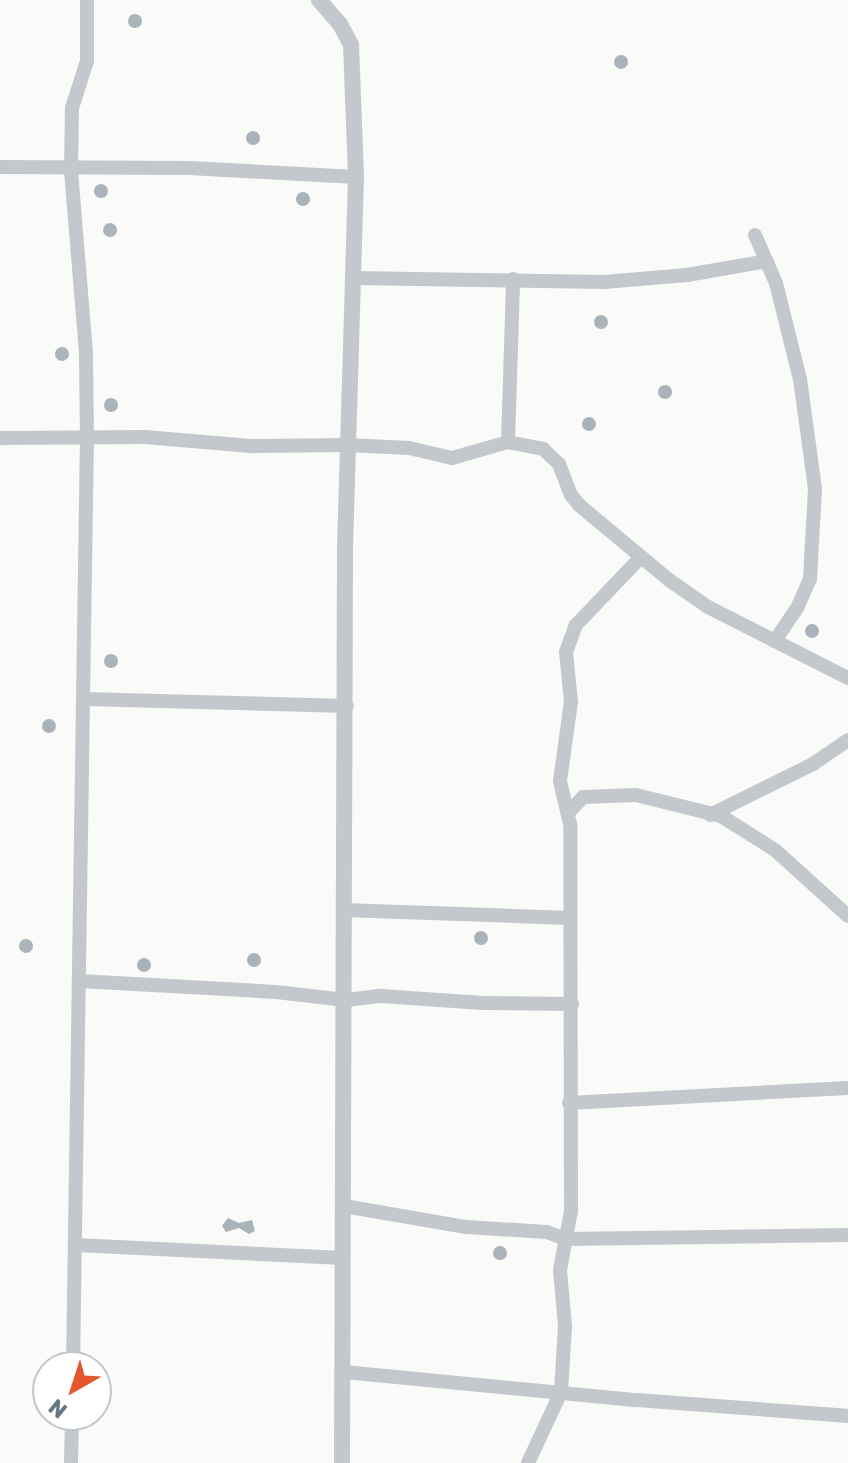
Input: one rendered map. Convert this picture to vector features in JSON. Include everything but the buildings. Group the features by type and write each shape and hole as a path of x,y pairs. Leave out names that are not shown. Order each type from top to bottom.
{"street":[{"path":"73,1351 87,438 86,353 71,169 72,108 87,61 87,0"},
{"path":"319,0 345,31 351,45 356,177 347,445 342,1463"},
{"path":"0,167 189,168 356,177"},
{"path":"755,235 767,261 800,379 815,489 810,579 797,608 775,641"},
{"path":"354,278 604,282 687,275 767,261"},
{"path":"508,442 513,279"},
{"path":"0,438 145,437 251,446 347,445 409,448 452,458 508,442 552,455 571,495 640,558 691,597 848,678"},
{"path":"528,1463 561,1392 565,1326 560,1270 571,1211 570,811 560,781 571,702 566,652 576,625 640,558"},
{"path":"83,699 347,706"},
{"path":"710,815 813,764 848,740"},
{"path":"570,811 583,797 636,795 741,826 775,850 848,916"},
{"path":"343,910 569,918"},
{"path":"80,981 276,992 346,1000 381,996 483,1003 572,1004"},
{"path":"569,1103 848,1088"},
{"path":"344,1206 466,1227 547,1232 565,1239 848,1235"},
{"path":"76,1245 343,1258"},
{"path":"344,1372 848,1416"},
{"path":"71,1463 72,1431"}]}
